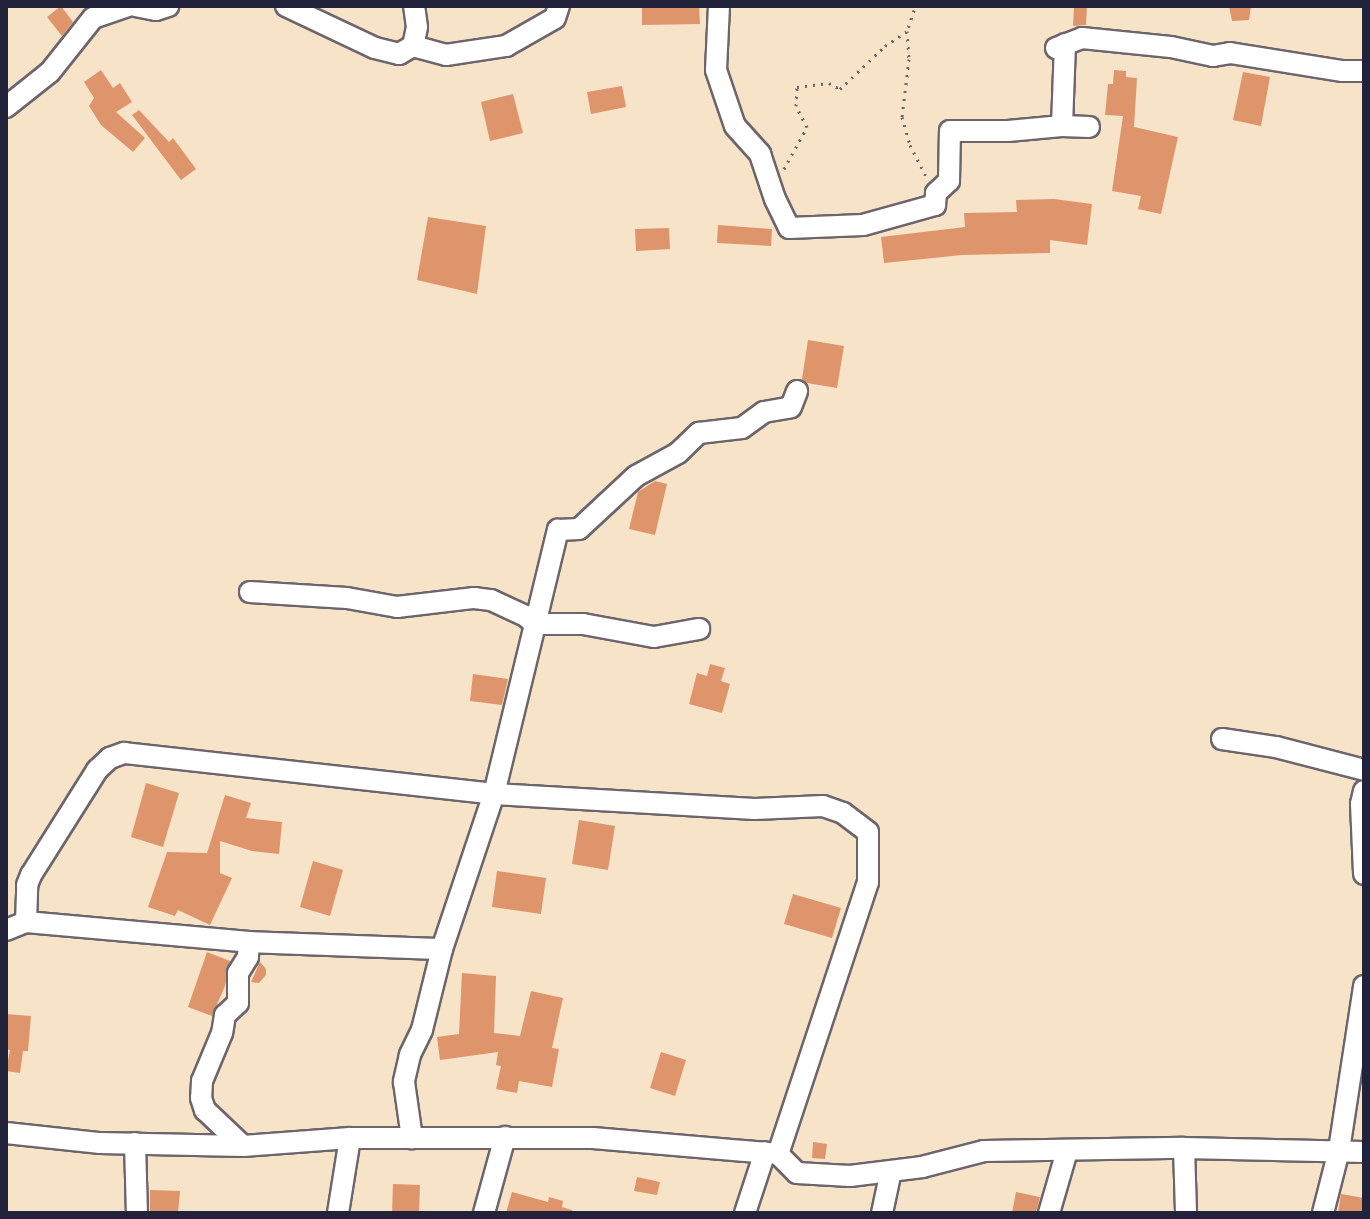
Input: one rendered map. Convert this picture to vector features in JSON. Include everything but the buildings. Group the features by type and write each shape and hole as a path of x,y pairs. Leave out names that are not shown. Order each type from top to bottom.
{"street":[{"path":"6,107 50,72 93,18 128,6"},
{"path":"135,6 156,10 168,6"},
{"path":"286,6 375,48 399,54 413,46 446,55 506,46 555,18 559,6"},
{"path":"413,46 417,27 414,6"},
{"path":"719,6 716,70 720,85 735,126 760,154 775,199 789,228 863,225 935,205 936,193 949,181 950,131 1089,127"},
{"path":"1062,126 1061,46 1082,38 1171,47 1213,56 1230,53 1343,71 1364,71"},
{"path":"412,1138 404,1082 410,1055 422,1030 442,949 494,794 558,530 579,529 636,476 678,453 699,433 742,428 764,412 791,407 797,391"},
{"path":"250,592 347,598 397,607 474,598 491,600 526,616 534,624 583,624 654,637 699,629"},
{"path":"1222,739 1276,747 1364,770"},
{"path":"26,922 27,885 31,875 97,770 110,758 124,753 494,794 755,809 823,806 843,813 868,832 868,882 772,1153 745,1213"},
{"path":"1364,791 1361,804 1364,874"},
{"path":"6,930 26,922 249,942 442,949"},
{"path":"243,1146 205,1110 201,1098 202,1081 222,1033 225,1015 238,1003 238,973 248,957 249,942"},
{"path":"1323,1213 1339,1150 1364,986"},
{"path":"6,1133 100,1143 243,1146 350,1138 593,1138 772,1153 797,1173 850,1176 891,1171 984,1151 1184,1148 1364,1152"},
{"path":"484,1213 505,1137"},
{"path":"338,1213 350,1138"},
{"path":"135,1143 137,1213"},
{"path":"1184,1148 1186,1213"},
{"path":"1049,1213 1067,1151"},
{"path":"882,1213 891,1171"}],"path":[{"path":"914,10 907,31 909,59 902,117 910,145 936,193"},
{"path":"783,170 807,127 796,106 797,87 829,83 840,89 885,46 907,31"}]}
